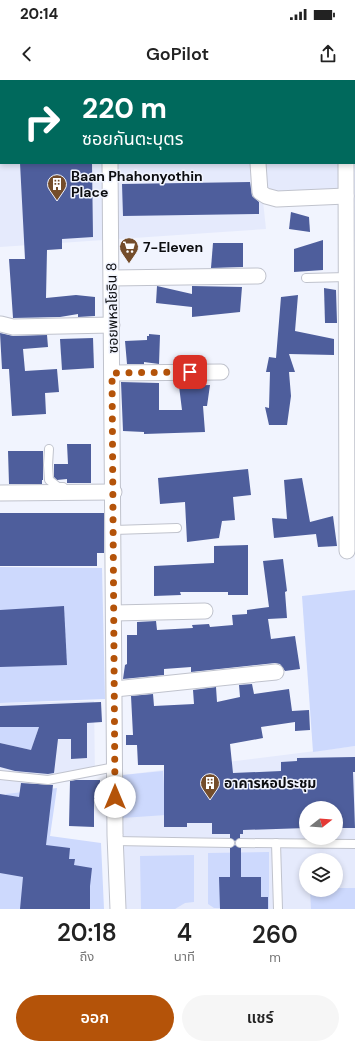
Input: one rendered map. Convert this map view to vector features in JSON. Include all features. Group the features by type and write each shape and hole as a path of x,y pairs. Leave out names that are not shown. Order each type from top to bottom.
{"street":[{"path":"194,80 251,80"},
{"name":"ซอยพหลโยธิน 8","path":"110,164 114,489 115,841 118,909"},
{"path":"258,164 260,192 266,196 277,199 346,196"},
{"path":"346,164 351,421 347,551"},
{"path":"112,278 258,276"},
{"path":"0,321 13,327 112,325"},
{"path":"112,373 220,372"},
{"path":"0,493 114,489"},
{"path":"114,613 205,611"},
{"path":"115,689 276,672"}],"lane":[{"path":"306,278 347,277"},
{"path":"49,449 49,480 58,487 114,489"},
{"path":"114,530 177,528"},
{"path":"0,775 48,780 115,767"},
{"path":"115,841 230,842"},
{"path":"240,843 355,844"},
{"path":"276,843 278,909"}],"shaded area":[{"path":"0,164 355,164 355,248 352,201 263,201 266,229 0,247"},
{"path":"0,567 102,568 105,699 0,703"},
{"path":"355,590 355,746 313,752 302,596"},
{"path":"94,701 95,776 67,782 24,781 20,792 0,904 0,703"},
{"path":"0,727 39,727 31,750 0,743"},
{"path":"355,746 355,909 124,909 121,827 123,775"},
{"path":"163,771 166,815 122,818 123,775"},
{"path":"57,788 50,836 101,843 104,909 0,909 0,852 6,794"},
{"path":"269,852 269,909 214,908 208,904 208,853"},
{"path":"194,855 194,902 185,903 175,909 141,909 140,856"},
{"path":"343,888 355,888 355,909 311,909 310,897 343,897"}],"building":[{"name":"Baan Phahonyothin Place","path":"20,164 92,164 93,237 62,239 62,249 47,250 46,298 76,295 95,297 95,316 78,317 78,314 60,317 13,318 9,259 25,259"},
{"path":"250,182 252,196 259,202 259,214 123,216 122,184"},
{"path":"291,212 309,217 310,232 289,229"},
{"path":"323,240 323,270 294,272 294,249"},
{"path":"213,243 243,243 243,267 211,268"},
{"path":"157,286 192,294 192,286 242,287 240,312 192,317 192,307 156,303"},
{"path":"324,288 336,290 337,323 325,323"},
{"path":"298,295 295,331 334,339 334,355 289,354 295,372 289,372 291,396 287,425 269,425 265,407 269,408 270,372 266,372 269,357 276,358 281,297"},
{"path":"0,333 13,336 47,335 48,347 23,349 25,371 57,369 59,392 45,393 46,414 12,416 9,369 2,369"},
{"path":"149,334 160,335 159,364 144,362 144,364 127,364 125,341 147,340 147,336 149,336"},
{"path":"93,338 94,368 62,370 60,339"},
{"path":"121,382 159,383 159,410 182,410 179,386 210,385 207,406 203,406 205,432 144,434 144,432 123,431"},
{"path":"67,444 91,444 91,483 67,483 67,479 57,480 54,477 54,464 68,464"},
{"path":"8,451 43,451 42,484 9,484"},
{"path":"248,469 251,495 233,497 235,520 222,521 219,538 187,542 185,502 160,504 158,478"},
{"path":"302,478 310,522 333,516 337,546 318,547 316,534 274,538 272,518 287,519 284,480"},
{"path":"0,513 104,513 104,553 97,553 97,566 0,566"},
{"path":"248,545 248,595 228,595 228,592 180,592 181,595 154,596 154,566 214,563 214,546"},
{"path":"283,559 287,591 285,592 287,618 268,619 271,639 295,636 300,669 285,671 280,664 275,663 191,672 191,667 164,669 164,675 123,679 125,665 127,664 127,635 137,635 137,622 156,621 157,630 193,628 192,625 209,624 210,627 233,625 232,615 247,614 247,610 269,607 263,561"},
{"path":"64,606 67,665 0,667 0,610"},
{"path":"252,684 254,694 289,689 292,711 309,710 310,730 295,731 295,722 261,727 263,738 230,744 233,773 281,771 281,762 297,761 297,758 355,757 355,772 353,772 355,828 343,828 343,801 299,801 299,828 243,830 243,834 240,834 240,838 235,841 230,838 230,834 212,834 212,823 187,823 187,827 164,827 164,765 138,765 137,745 126,745 126,735 133,735 131,696 153,694 154,706 194,704 193,690 216,687 217,702 240,697 239,685"},
{"path":"101,702 102,722 87,723 87,758 71,759 71,739 58,739 54,773 48,774 15,771 0,767 0,743 31,750 39,727 0,727 0,706"},
{"path":"100,780 100,799 94,799 94,827 69,826 70,781"},
{"path":"21,783 53,785 46,845 70,848 69,859 75,859 74,865 92,868 90,909 20,909 23,877 0,873 0,794 19,797"},
{"path":"235,845 241,848 241,877 261,877 261,897 268,897 268,909 220,909 219,877 230,877 230,848"}],"place":[{"name":"Baan Phahonyothin Place","path":"57,201"},
{"name":"7-Eleven","path":"129,264"},
{"name":"อาคารหอประชุม","path":"210,800"}],"route":[{"path":"115,797 112,373 190,372"}]}
